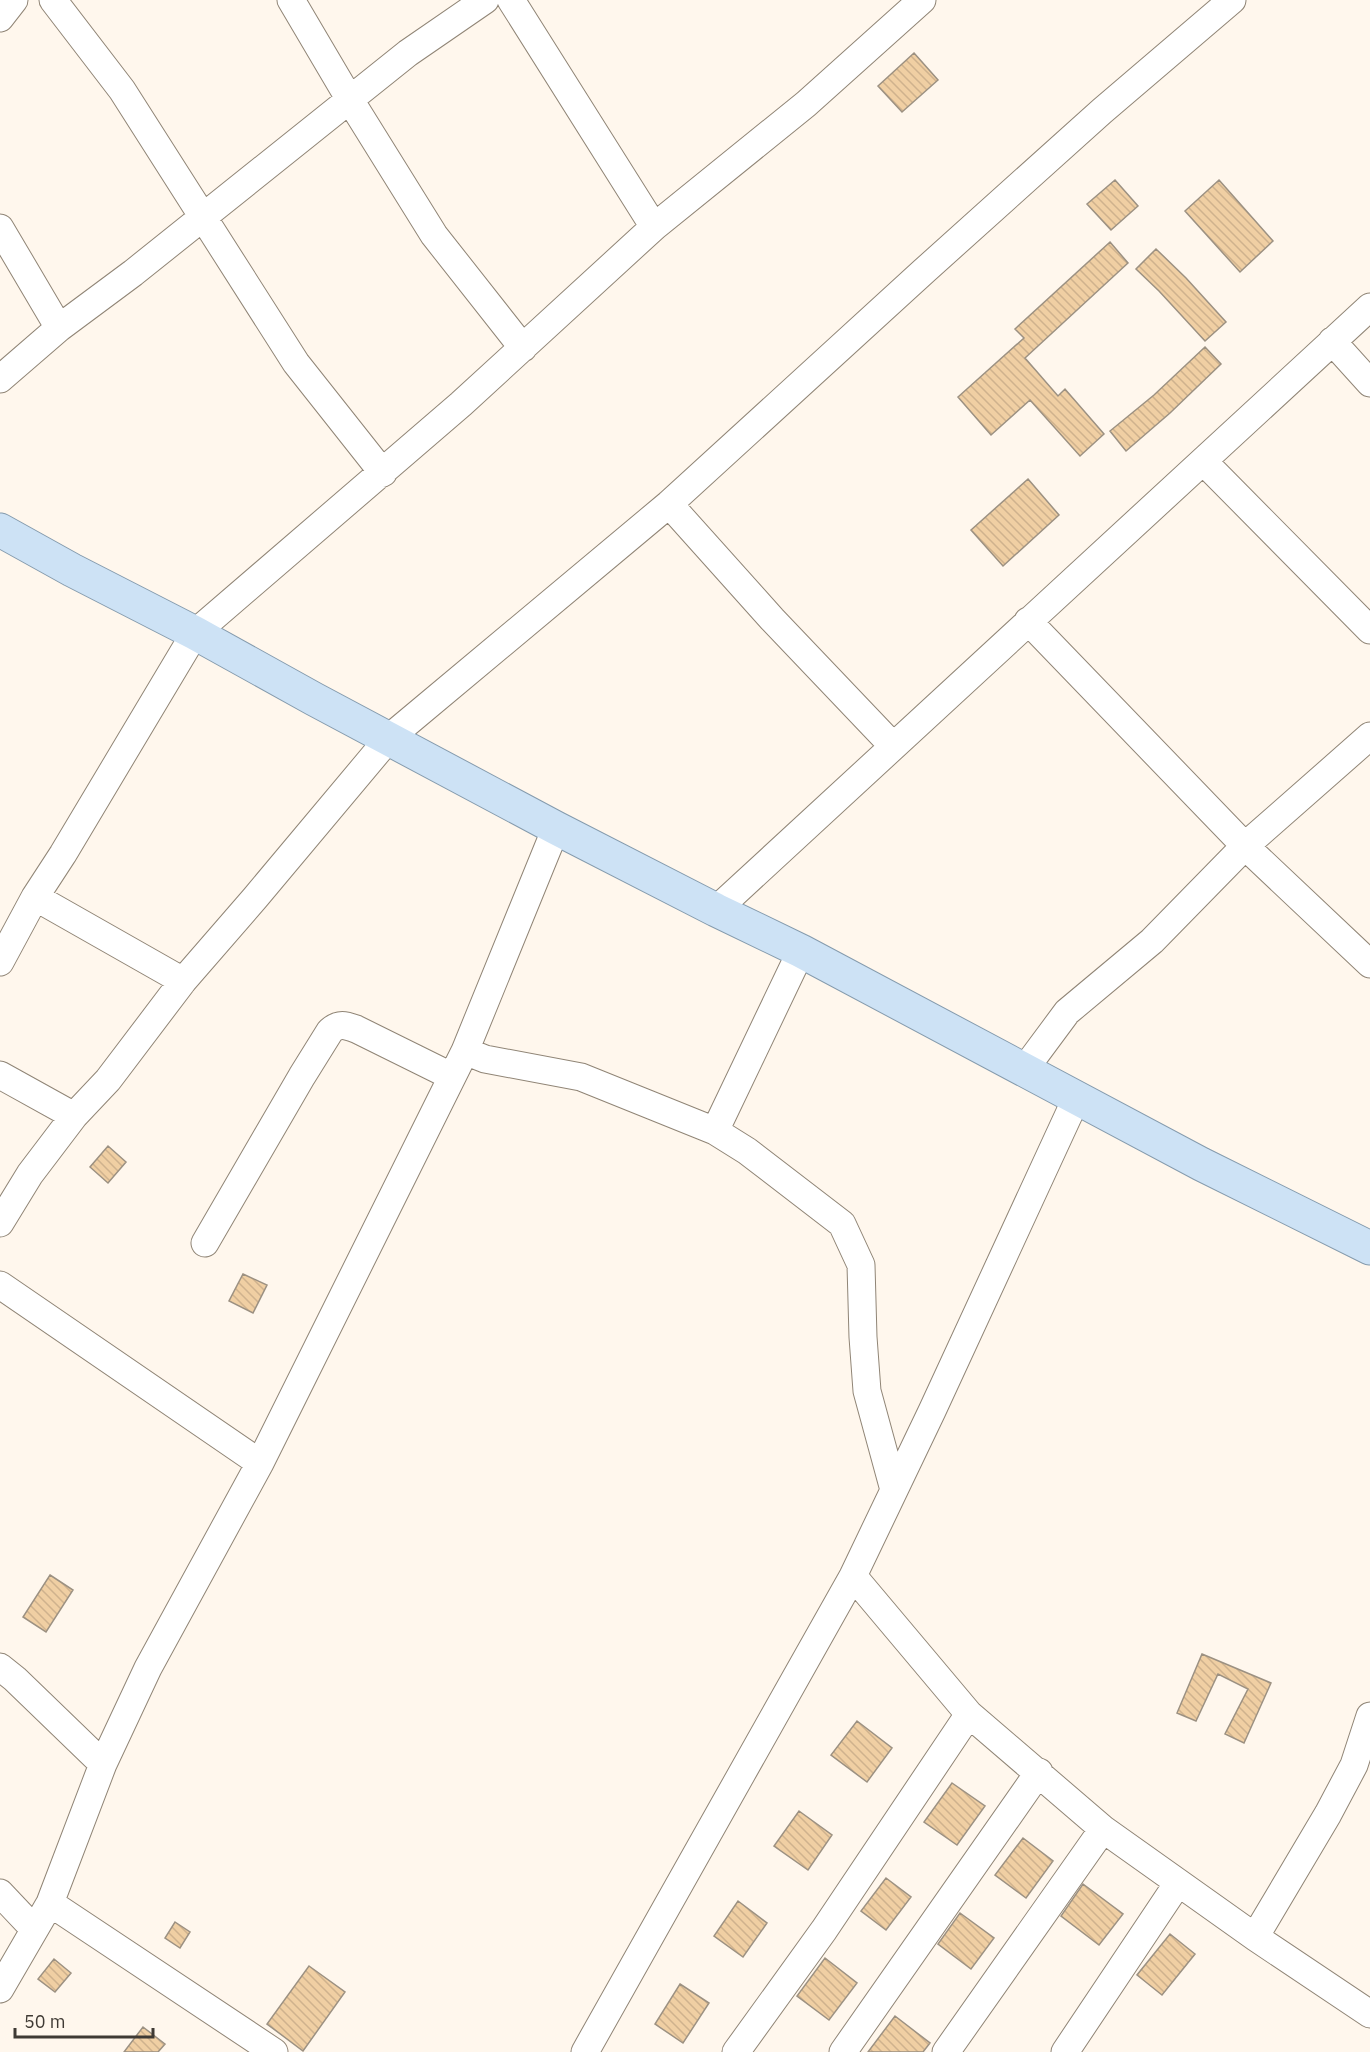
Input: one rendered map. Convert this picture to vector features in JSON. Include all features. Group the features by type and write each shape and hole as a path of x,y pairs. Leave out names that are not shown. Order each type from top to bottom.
{"main road":[{"path":"0,530 556,828 801,951 1238,1184 1370,1248"}],"street":[{"path":"0,18 14,0"},
{"path":"53,0 122,90 296,363 382,473"},
{"path":"291,0 434,235 523,348"},
{"path":"0,379 60,328 204,217 408,53 485,0"},
{"path":"511,0 654,227"},
{"path":"0,962 35,897 195,633 382,473 523,348 654,227 806,104 922,0"},
{"path":"0,1223 30,1174 74,1116 108,1080 183,981 389,738 669,504 1222,3"},
{"path":"0,228 60,328"},
{"path":"716,910 1370,307"},
{"path":"1332,341 1370,383"},
{"path":"1203,461 1370,630"},
{"path":"669,504 772,619 893,746"},
{"path":"1028,621 1245,846 1370,964"},
{"path":"1024,1070 1067,1012 1152,941 1245,846 1370,736"},
{"path":"0,1989 50,1903 103,1764 148,1668 260,1463 465,1051 556,828"},
{"path":"35,897 183,981"},
{"path":"715,1131 801,951"},
{"path":"205,1243 302,1077 336,1025 341,1024 356,1029 451,1076"},
{"path":"465,1051 485,1059 580,1077 715,1131 747,1150 842,1224 861,1265 862,1338 867,1391 894,1490"},
{"path":"0,1075 74,1116"},
{"path":"585,2052 853,1576 1076,1099"},
{"path":"0,1285 260,1463"},
{"path":"853,1576 969,1714 1103,1829 1370,2014"},
{"path":"0,1666 103,1764"},
{"path":"736,2052 824,1930 969,1714"},
{"path":"1255,1936 1328,1814 1354,1765 1370,1716"},
{"path":"843,2052 1039,1772"},
{"path":"946,2052 1103,1829"},
{"path":"1065,2052 1178,1883"},
{"path":"0,1893 34,1929"},
{"path":"50,1903 274,2052"}],"building":[{"path":"914,53 938,80 902,112 878,86"},
{"path":"1115,180 1138,206 1111,230 1087,204"},
{"path":"1219,180 1273,241 1240,272 1185,211"},
{"path":"1110,242 1128,263 1025,358 1058,396 1065,389 1104,434 1080,456 1030,400 991,435 958,397 1024,338 1015,329"},
{"path":"1156,249 1226,322 1205,341 1136,269"},
{"path":"1205,347 1221,364 1126,451 1110,431 1154,395"},
{"path":"1028,479 1059,515 1003,566 971,530"},
{"path":"108,1146 126,1162 108,1183 90,1167"},
{"path":"243,1274 267,1285 253,1313 229,1301"},
{"path":"50,1575 73,1590 46,1632 23,1617"},
{"path":"1202,1654 1271,1683 1244,1743 1225,1734 1248,1689 1218,1674 1196,1721 1177,1713"},
{"path":"857,1721 892,1748 867,1782 831,1755"},
{"path":"952,1783 985,1806 957,1845 924,1822"},
{"path":"799,1811 832,1835 808,1870 774,1846"},
{"path":"1023,1838 1053,1861 1026,1898 995,1875"},
{"path":"886,1878 911,1897 886,1930 861,1911"},
{"path":"1083,1884 1123,1914 1099,1945 1061,1916"},
{"path":"738,1901 767,1923 743,1957 714,1936"},
{"path":"960,1913 994,1938 971,1969 938,1944"},
{"path":"175,1922 190,1932 180,1948 165,1938"},
{"path":"1170,1934 1195,1954 1162,1995 1137,1975"},
{"path":"825,1958 857,1983 829,2020 797,1996"},
{"path":"54,1959 71,1973 55,1992 38,1979"},
{"path":"309,1966 345,1992 303,2051 267,2024"},
{"path":"680,1984 709,2003 683,2043 655,2024"},
{"path":"895,2016 930,2043 923,2052 868,2052"},
{"path":"143,2027 165,2044 158,2052 124,2052"}]}
